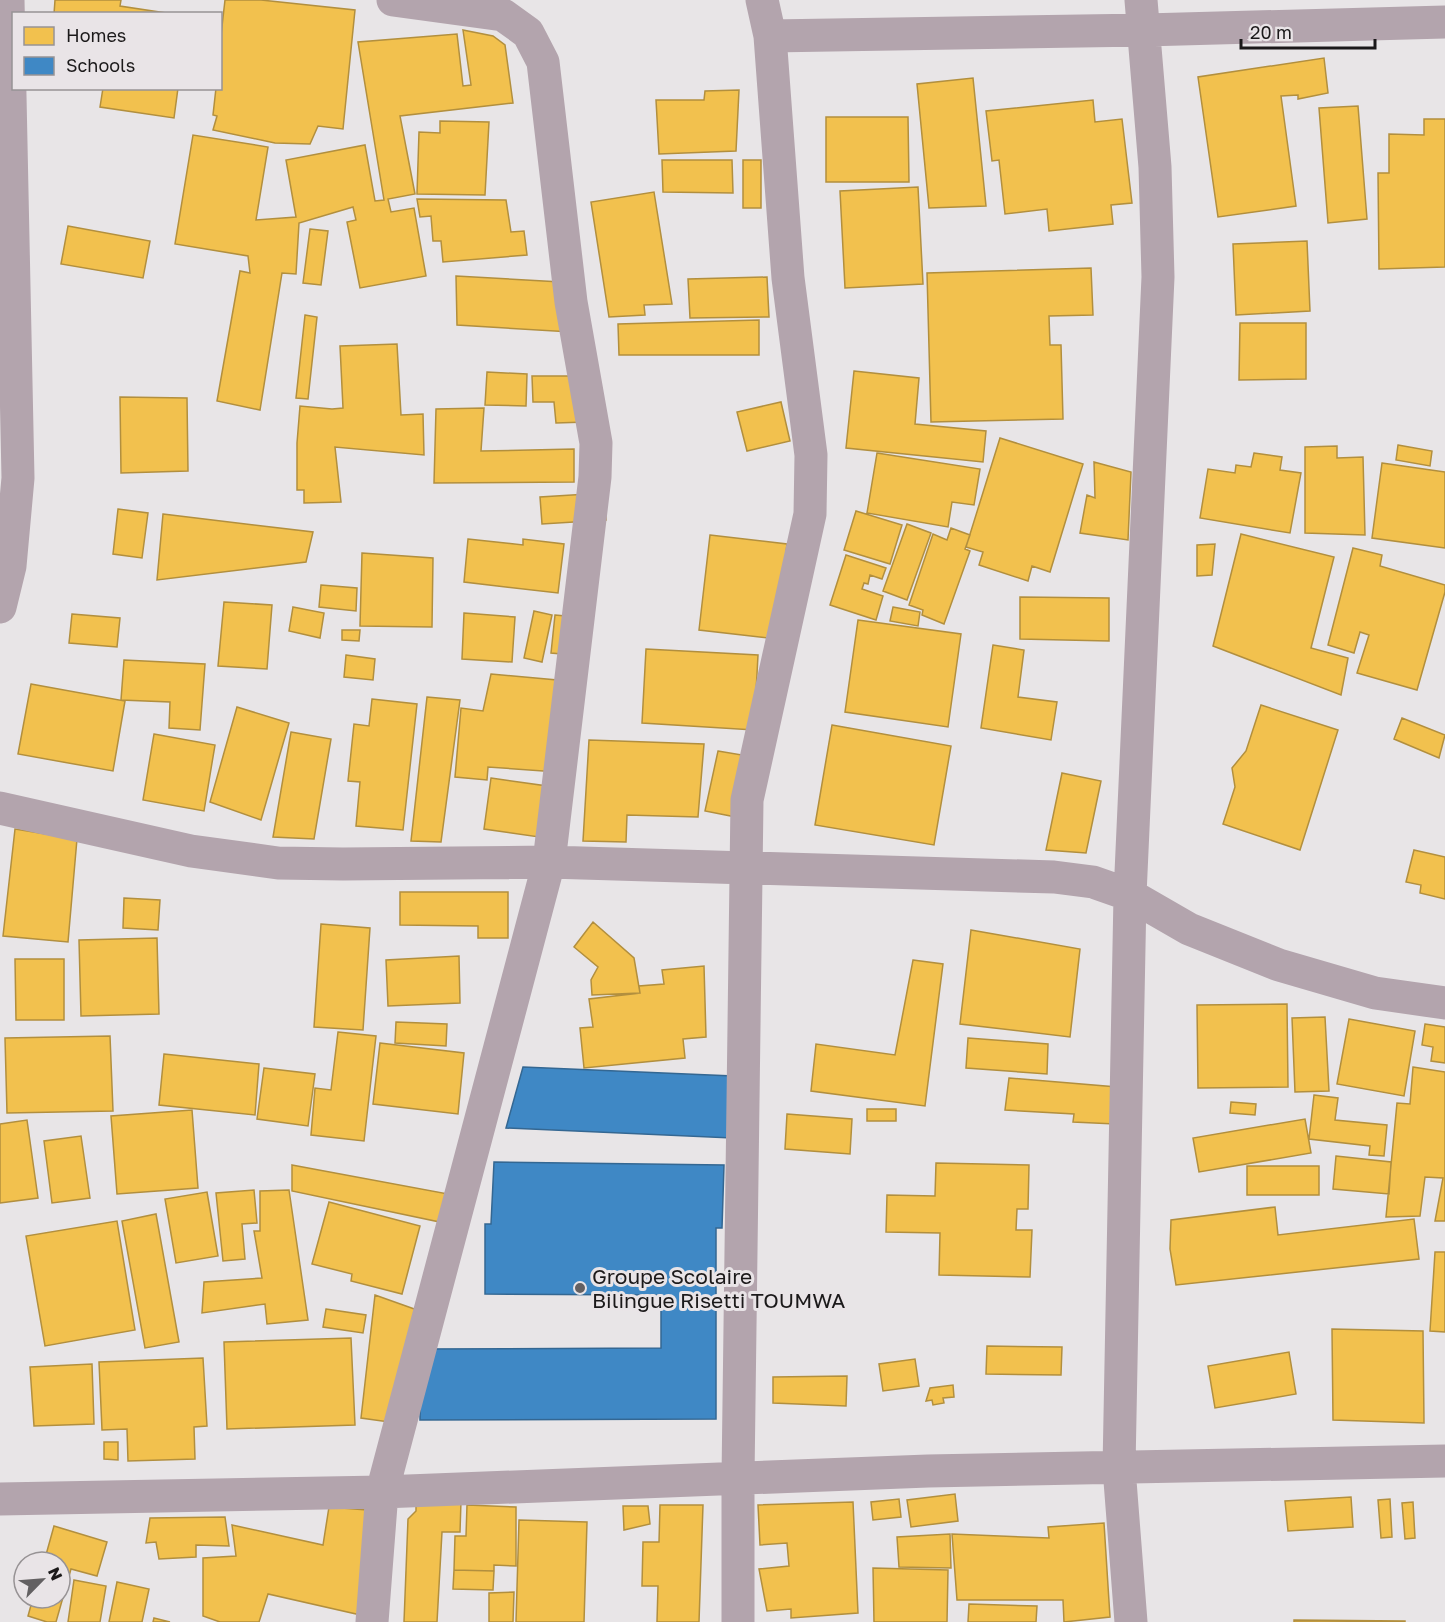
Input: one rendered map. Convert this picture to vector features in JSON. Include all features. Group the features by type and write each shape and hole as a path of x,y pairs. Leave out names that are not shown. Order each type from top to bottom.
{"street":[{"path":"0,607 10,566 18,478 8,0"},
{"path":"372,1622 382,1492 549,862 595,477 596,443 571,302 543,62 528,33 503,15 393,0"},
{"path":"738,1622 747,800 810,514 811,455 788,278 770,36 762,0"},
{"path":"770,36 1143,15 1445,22"},
{"path":"1131,1622 1119,1468 1130,894 1158,277 1155,167 1143,15"},
{"path":"0,807 191,851 278,863 549,862 1054,877 1093,882 1130,894 1189,929 1279,965 1375,993 1445,1003"},
{"path":"0,1498 382,1492 738,1477 1445,1461"}],"building: Homes":[{"path":"55,0 121,0 120,6 160,12 54,12"},
{"path":"225,0 261,0 355,10 343,129 318,126 310,144 275,143 213,130 217,116 213,115 216,90 222,90 222,26"},
{"path":"463,30 493,36 505,45 513,103 400,116 415,194 388,199 391,212 414,208 426,276 360,288 347,222 356,220 353,207 299,223 296,274 282,273 260,410 217,401 240,271 250,273 248,256 175,244 193,135 268,147 256,220 296,217 286,160 365,145 375,201 384,200 358,42 457,34 463,86 471,85"},
{"path":"1324,58 1328,93 1298,99 1298,95 1281,96 1296,206 1218,217 1198,77"},
{"path":"973,78 986,206 929,208 917,84"},
{"path":"103,90 178,90 174,118 100,107"},
{"path":"739,90 736,151 659,154 656,100 704,100 705,91"},
{"path":"1093,100 1095,122 1122,119 1132,203 1111,205 1113,224 1049,231 1047,209 1005,214 999,160 992,161 986,111"},
{"path":"1358,106 1367,219 1328,223 1319,108"},
{"path":"826,117 908,117 909,182 826,182"},
{"path":"1424,119 1445,119 1445,267 1379,269 1378,173 1389,173 1389,134 1424,135"},
{"path":"440,121 489,122 485,195 417,194 419,132 440,133"},
{"path":"662,160 732,160 733,193 663,192"},
{"path":"743,160 761,160 761,208 743,208"},
{"path":"918,187 923,284 845,288 840,191"},
{"path":"654,192 672,304 644,305 645,315 609,317 591,202"},
{"path":"417,199 506,200 511,232 524,231 527,255 443,262 441,241 433,241 431,216 420,217"},
{"path":"68,226 150,241 143,278 61,264"},
{"path":"310,229 328,231 321,285 303,283"},
{"path":"1307,241 1310,311 1236,315 1233,244"},
{"path":"1091,268 1093,315 1049,316 1050,345 1061,345 1063,419 931,422 927,273"},
{"path":"456,276 561,282 571,332 457,325"},
{"path":"767,277 769,317 690,318 688,279"},
{"path":"305,315 317,317 308,399 296,398"},
{"path":"759,320 759,355 619,355 618,324"},
{"path":"1240,323 1306,323 1306,379 1239,380"},
{"path":"397,344 401,415 423,414 424,455 335,447 341,502 304,503 304,490 297,490 300,406 343,408 340,346"},
{"path":"854,371 919,378 915,424 986,431 983,462 846,448"},
{"path":"487,372 527,374 526,406 485,405"},
{"path":"532,376 581,376 586,422 556,423 554,402 533,402"},
{"path":"120,397 187,398 188,471 121,473"},
{"path":"781,402 790,441 747,451 737,412"},
{"path":"484,408 481,451 574,449 574,482 434,483 436,409"},
{"path":"1000,438 1083,464 1050,572 1032,566 1028,581 979,565 983,552 966,547"},
{"path":"1398,445 1432,451 1430,466 1396,460"},
{"path":"1337,446 1337,458 1363,457 1365,535 1305,533 1305,447"},
{"path":"877,453 980,469 974,505 952,502 948,527 867,513"},
{"path":"1254,453 1282,457 1280,470 1301,473 1290,533 1200,518 1208,469 1235,473 1236,465 1251,467"},
{"path":"1094,462 1131,472 1128,540 1080,533 1087,495 1095,498"},
{"path":"1382,463 1445,472 1445,548 1372,538"},
{"path":"604,493 606,520 542,524 540,497"},
{"path":"118,509 148,513 142,558 113,554"},
{"path":"856,511 902,525 890,564 844,550"},
{"path":"163,514 313,532 306,562 157,580"},
{"path":"907,524 931,533 907,600 883,591"},
{"path":"951,528 970,535 965,549 970,551 944,624 922,615 923,610 909,605 933,534 947,540"},
{"path":"1241,534 1334,557 1311,648 1348,658 1341,695 1213,646"},
{"path":"710,535 787,544 776,639 699,630"},
{"path":"468,539 523,545 523,539 564,544 558,593 464,582"},
{"path":"1215,544 1212,575 1197,576 1197,545"},
{"path":"1353,548 1382,555 1380,566 1445,585 1445,592 1417,690 1357,673 1369,635 1360,632 1354,653 1328,645"},
{"path":"362,553 433,558 432,627 360,626"},
{"path":"846,555 886,568 882,579 870,575 868,584 864,583 862,589 883,596 876,620 830,605"},
{"path":"321,585 357,588 356,611 319,607"},
{"path":"1020,597 1109,598 1109,641 1020,639"},
{"path":"224,602 272,605 267,669 218,666"},
{"path":"293,607 324,613 320,638 289,631"},
{"path":"893,607 920,612 918,626 890,621"},
{"path":"534,611 552,615 542,662 524,658"},
{"path":"464,613 515,617 512,662 462,659"},
{"path":"72,614 120,618 117,647 69,643"},
{"path":"555,615 576,617 572,655 551,653"},
{"path":"858,620 961,634 948,727 845,712"},
{"path":"342,630 360,630 359,641 342,640"},
{"path":"993,645 1024,650 1018,697 1057,702 1051,740 981,728"},
{"path":"646,649 758,655 754,730 642,723"},
{"path":"346,655 375,659 373,680 344,677"},
{"path":"124,660 205,664 200,730 169,728 170,702 121,700"},
{"path":"491,674 557,680 557,772 488,767 487,780 455,777 461,708 483,711"},
{"path":"31,684 125,701 113,771 18,754"},
{"path":"427,697 460,700 441,842 411,841"},
{"path":"372,699 417,704 403,830 356,826 360,782 348,781 354,724 369,726"},
{"path":"1261,705 1338,730 1300,850 1223,824 1235,787 1232,768 1246,751"},
{"path":"237,707 289,723 261,820 210,802"},
{"path":"1402,718 1445,735 1439,758 1394,739"},
{"path":"832,725 951,746 934,845 815,825"},
{"path":"291,732 331,739 314,839 273,837"},
{"path":"154,734 215,745 204,811 143,800"},
{"path":"589,740 704,744 698,817 627,815 626,842 583,841"},
{"path":"718,751 754,757 741,818 705,811"},
{"path":"1062,773 1101,781 1086,853 1046,850"},
{"path":"491,778 547,786 539,837 484,829"},
{"path":"15,829 77,839 68,942 3,936"},
{"path":"1414,850 1445,857 1445,899 1420,893 1421,885 1406,882"},
{"path":"400,892 508,892 508,938 478,938 478,926 400,925"},
{"path":"124,898 160,900 158,930 123,928"},
{"path":"593,922 634,958 640,993 592,995 591,980 598,967 574,947"},
{"path":"321,924 370,928 363,1030 314,1027"},
{"path":"971,930 1080,949 1070,1037 960,1024"},
{"path":"157,938 159,1014 81,1016 79,940"},
{"path":"459,956 460,1003 388,1006 386,960"},
{"path":"15,959 64,959 64,1020 16,1020"},
{"path":"913,960 943,964 925,1106 811,1091 816,1044 895,1055"},
{"path":"704,966 706,1037 683,1039 685,1058 584,1068 580,1028 593,1027 589,999 640,993 639,986 664,984 662,970"},
{"path":"1287,1004 1288,1087 1198,1088 1197,1005"},
{"path":"1325,1017 1329,1091 1295,1092 1292,1018"},
{"path":"1349,1019 1415,1031 1404,1096 1337,1084"},
{"path":"396,1022 447,1024 446,1046 395,1043"},
{"path":"1425,1024 1445,1027 1445,1063 1431,1061 1433,1047 1422,1045"},
{"path":"338,1032 376,1036 364,1141 311,1135 315,1088 331,1090"},
{"path":"110,1036 113,1111 7,1113 5,1038"},
{"path":"968,1038 1048,1044 1047,1074 966,1068"},
{"path":"380,1043 464,1053 458,1114 373,1104"},
{"path":"164,1054 259,1064 255,1115 159,1105"},
{"path":"1413,1067 1445,1072 1445,1221 1435,1221 1443,1178 1425,1177 1420,1216 1386,1217 1397,1103 1410,1104"},
{"path":"264,1068 315,1074 308,1126 257,1119"},
{"path":"1009,1078 1117,1087 1115,1124 1073,1122 1074,1114 1005,1110"},
{"path":"1314,1095 1338,1098 1335,1120 1387,1125 1384,1156 1369,1155 1370,1146 1309,1139"},
{"path":"1231,1102 1256,1104 1255,1115 1230,1113"},
{"path":"867,1109 896,1109 896,1121 867,1121"},
{"path":"192,1110 198,1188 117,1194 111,1116"},
{"path":"787,1114 852,1119 850,1154 785,1149"},
{"path":"1305,1119 1311,1153 1199,1172 1193,1138"},
{"path":"27,1120 38,1198 0,1203 0,1124"},
{"path":"81,1136 90,1198 52,1203 44,1141"},
{"path":"1336,1156 1391,1162 1389,1194 1333,1189"},
{"path":"936,1163 1029,1165 1028,1209 1017,1209 1016,1230 1032,1230 1030,1277 939,1275 940,1233 886,1232 887,1195 935,1196"},
{"path":"292,1165 459,1196 454,1225 292,1191"},
{"path":"1247,1166 1319,1166 1319,1195 1247,1195"},
{"path":"254,1190 257,1223 242,1224 245,1259 223,1261 216,1193"},
{"path":"289,1190 308,1320 267,1324 265,1304 202,1313 204,1282 262,1278 254,1231 260,1231 260,1191"},
{"path":"207,1192 218,1256 176,1263 165,1199"},
{"path":"329,1202 420,1226 402,1294 351,1281 352,1274 312,1264"},
{"path":"1275,1207 1278,1235 1414,1219 1419,1259 1176,1285 1170,1249 1171,1220"},
{"path":"156,1214 179,1342 145,1348 122,1221"},
{"path":"117,1221 135,1330 45,1346 26,1236"},
{"path":"1435,1252 1445,1252 1445,1332 1430,1331"},
{"path":"375,1295 420,1311 389,1422 361,1418"},
{"path":"326,1309 366,1315 363,1333 323,1327"},
{"path":"1332,1329 1423,1331 1424,1423 1333,1420"},
{"path":"351,1338 355,1425 227,1429 224,1342"},
{"path":"987,1346 1062,1347 1061,1375 986,1374"},
{"path":"1289,1352 1296,1394 1215,1408 1208,1366"},
{"path":"203,1358 207,1426 194,1427 195,1459 128,1461 127,1429 102,1430 99,1362"},
{"path":"915,1359 919,1386 883,1391 879,1364"},
{"path":"92,1364 94,1424 34,1426 30,1367"},
{"path":"847,1376 846,1406 773,1403 773,1377"},
{"path":"953,1385 954,1397 943,1398 944,1403 933,1405 932,1400 926,1401 930,1388"},
{"path":"104,1442 118,1442 118,1460 104,1459"},
{"path":"955,1494 958,1521 911,1527 907,1500"},
{"path":"1351,1497 1353,1527 1288,1531 1285,1501"},
{"path":"416,1499 461,1501 460,1532 442,1532 437,1622 404,1622 408,1519 416,1511"},
{"path":"899,1499 901,1517 873,1520 871,1502"},
{"path":"1390,1499 1392,1537 1381,1538 1378,1500"},
{"path":"853,1502 858,1613 791,1618 791,1609 767,1611 759,1569 789,1566 787,1543 760,1545 758,1505"},
{"path":"1413,1502 1415,1538 1405,1539 1402,1503"},
{"path":"467,1505 516,1507 516,1566 494,1565 494,1571 454,1570 455,1536 466,1536"},
{"path":"660,1505 703,1505 699,1622 657,1622 658,1586 642,1586 643,1542 659,1542"},
{"path":"623,1506 648,1506 650,1524 624,1530"},
{"path":"329,1507 367,1510 365,1616 268,1594 259,1622 220,1622 203,1616 203,1558 236,1556 232,1525 323,1545"},
{"path":"225,1517 229,1546 196,1545 196,1557 159,1559 156,1542 146,1543 150,1518"},
{"path":"519,1520 587,1522 584,1622 516,1622"},
{"path":"1104,1523 1110,1617 1064,1622 1063,1600 957,1600 952,1534 1049,1538 1048,1527"},
{"path":"54,1526 107,1542 97,1576 72,1569 72,1550 47,1550"},
{"path":"950,1534 951,1568 899,1567 897,1537"},
{"path":"873,1568 948,1570 947,1622 874,1622"},
{"path":"454,1570 494,1571 493,1590 453,1589"},
{"path":"74,1580 106,1586 100,1622 68,1622 70,1610 72,1610"},
{"path":"117,1582 149,1589 142,1622 109,1622"},
{"path":"514,1592 513,1622 489,1622 489,1593"},
{"path":"969,1604 1037,1606 1036,1622 968,1622"},
{"path":"30,1610 59,1610 56,1622 47,1622 28,1616"},
{"path":"154,1618 170,1622 153,1622"},
{"path":"1294,1620 1405,1621 1405,1622 1294,1622"}],"building: Schools":[{"path":"523,1067 733,1076 732,1138 506,1128"},
{"name":"Groupe Scolaire Bilingue Risetti TOUMWA","path":"494,1162 724,1165 722,1228 716,1228 716,1419 420,1420 421,1349 661,1348 661,1295 485,1294 485,1224 491,1224"}],"place":[{"name":"Groupe Scolaire Bilingue Risetti TOUMWA","path":"580,1288"}]}
